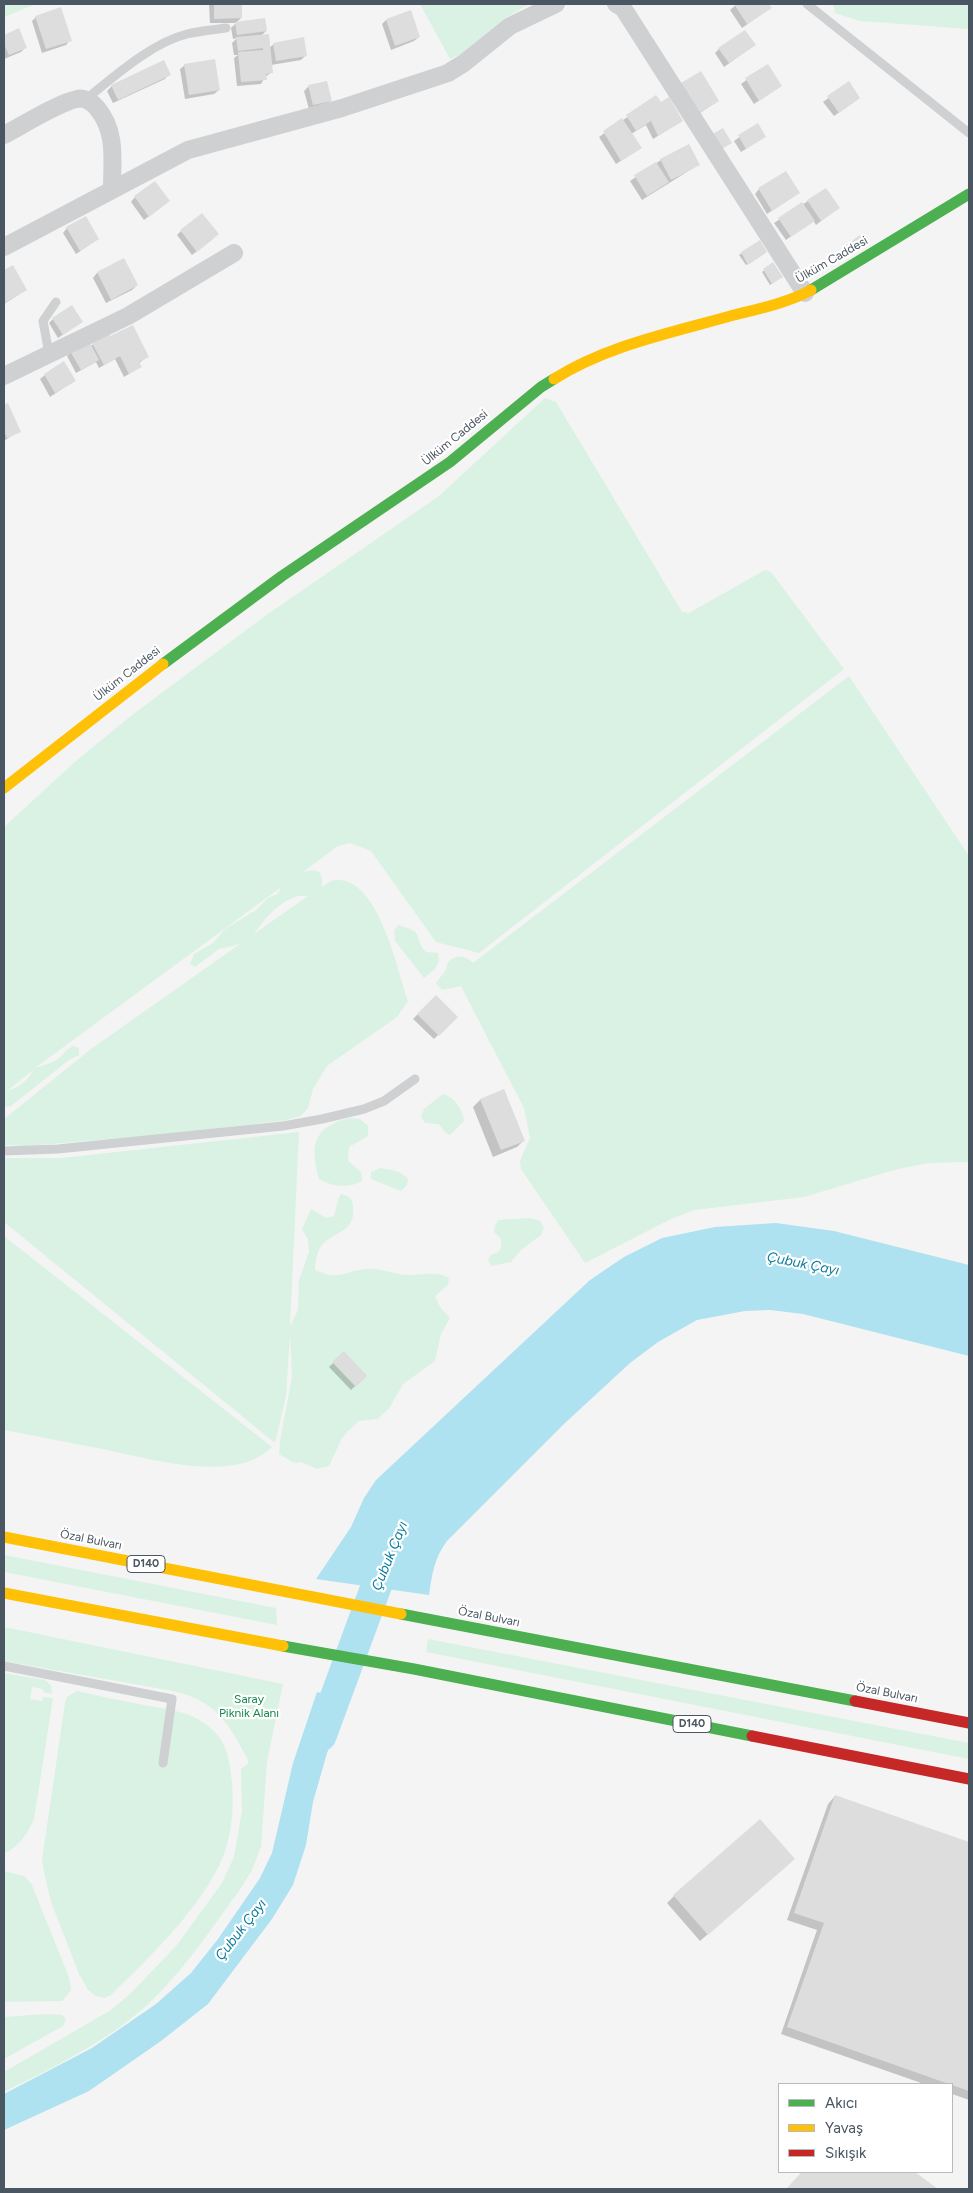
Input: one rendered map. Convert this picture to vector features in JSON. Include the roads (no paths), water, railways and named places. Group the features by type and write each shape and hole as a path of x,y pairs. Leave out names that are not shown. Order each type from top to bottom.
{"main road":[{"name":"Ülküm Caddesi","path":"6,782 187,645 282,576 450,462 534,393 570,369 607,353 648,339 756,309 805,292 969,194"},
{"name":"Özal Bulvarı","path":"4,1537 969,1723"},
{"name":"D140","path":"4,1593 414,1669 969,1779"}],"street":[{"path":"4,247 188,150 342,108 448,73 464,63 510,26 556,4"},
{"path":"616,4 624,8 805,292"},
{"path":"5,132 58,106 76,99 86,99 94,105 109,125 112,145 112,189"},
{"path":"4,376 128,316 234,253"}],"lane":[{"path":"807,4 969,133"},
{"path":"86,99 142,56 170,41 186,34 226,28"},
{"path":"49,354 42,321 56,302"},
{"path":"4,1151 50,1150 273,1127 322,1119 364,1109 384,1101 415,1079"},
{"path":"4,1666 172,1698 163,1763"}],"water":[{"path":"776,1223 834,1231 969,1265 969,1356 803,1314 770,1310 745,1311 697,1320 658,1342 630,1363 565,1423 447,1541 436,1560 429,1595 316,1579 351,1527 364,1498 376,1480 590,1280 624,1257 662,1238 715,1227"},
{"path":"317,1692 349,1700 327,1753 313,1802 306,1845 293,1885 272,1919 208,2004 161,2041 89,2091 4,2130 4,2094 92,2048 156,2004 191,1973 218,1939 260,1878 272,1853 293,1763"}],"waterway":[{"name":"Çubuk Çayı","path":"321,1736 390,1549"}],"park label":[{"name":"Saray Piknik Alanı","path":"249,1706"}]}
